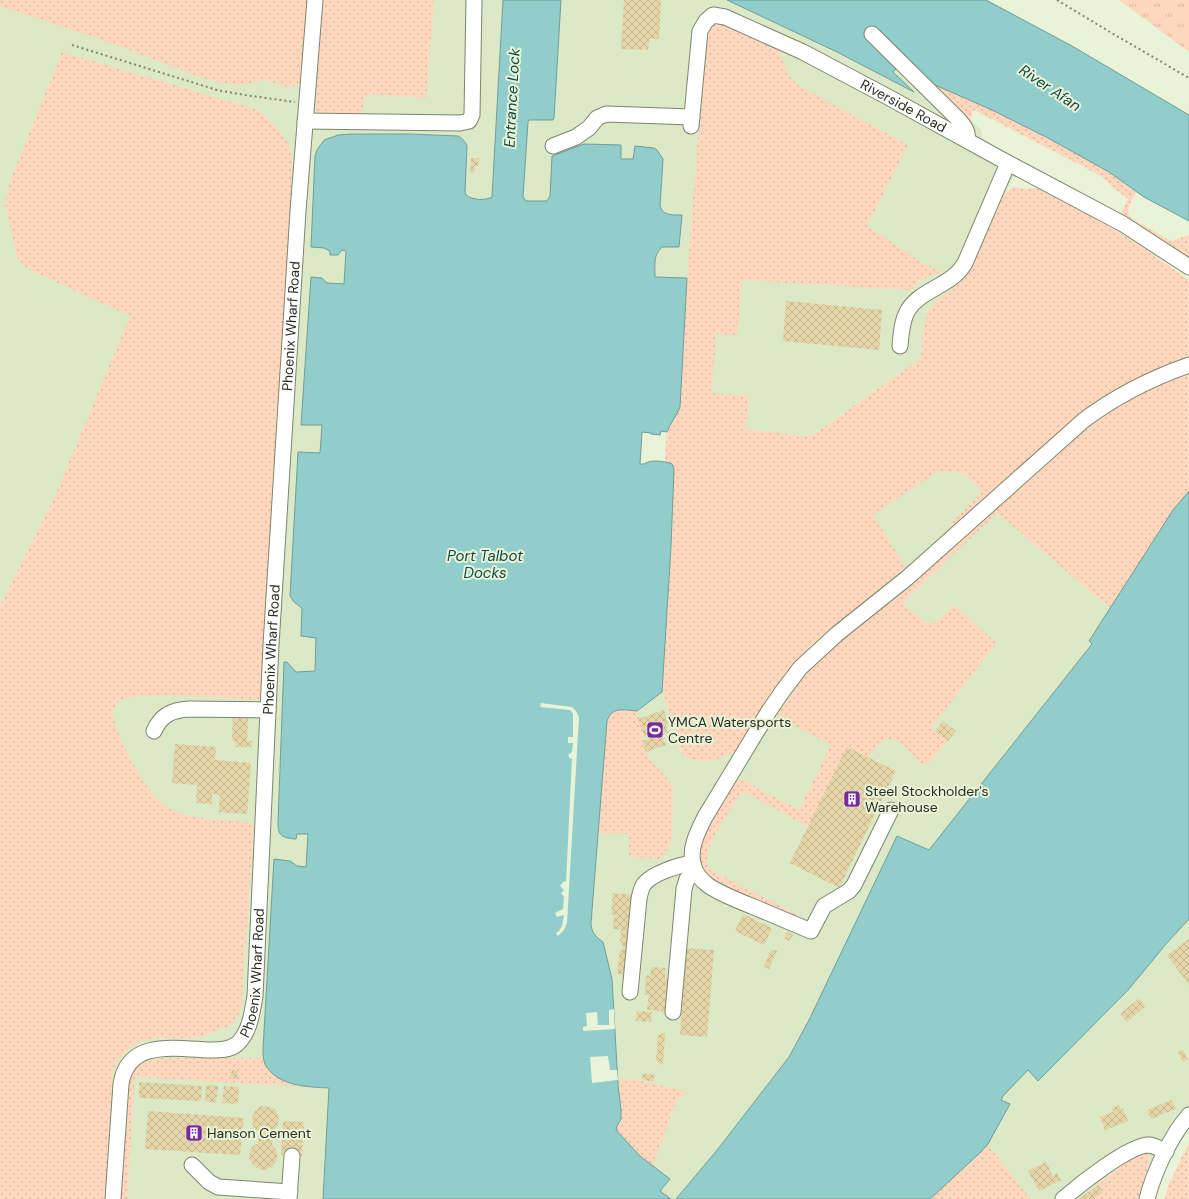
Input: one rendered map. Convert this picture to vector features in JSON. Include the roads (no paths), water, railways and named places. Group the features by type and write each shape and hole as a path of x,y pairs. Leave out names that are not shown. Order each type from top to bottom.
{"street":[{"name":"Phoenix Wharf Road","path":"113,1199 122,1073 129,1063 140,1054 159,1049 218,1050 233,1047 244,1035 252,1015 255,996 271,645 292,297 315,0"},
{"path":"305,121 460,123 469,121 472,115 474,0"},
{"name":"Riverside Road","path":"553,146 576,137 589,128 597,118 606,114 691,121 700,31 706,21 713,15 725,17 803,52 1123,224 1189,267"},
{"path":"872,34 959,120 967,131 967,140"},
{"path":"900,346 903,322 911,306 958,273 965,263 1008,163"},
{"path":"673,1012 684,889 687,879 694,868 693,845 698,831 705,817 782,692 796,673 837,634 907,578 1084,420 1106,405 1148,382 1189,365"},
{"path":"154,731 160,720 176,710 268,710"},
{"path":"630,992 639,899 642,888 648,880 660,873 680,866 694,868 709,885 722,893 815,933 819,914 824,906 849,891 854,885 891,810"},
{"path":"1147,1199 1154,1178 1166,1152 1179,1128 1189,1115"},
{"path":"1064,1199 1110,1164 1133,1150 1144,1146 1150,1146 1166,1152"},
{"path":"192,1165 209,1182 218,1187 290,1195 292,1156"}],"water":[{"name":"Port Talbot Docks","path":"503,0 561,0 554,118 553,120 529,120 528,122 523,197 525,200 547,201 550,196 552,156 584,144 621,145 621,159 633,159 635,146 654,148 657,150 663,159 661,209 663,212 672,215 682,215 679,247 662,247 657,253 655,264 655,277 687,278 680,407 667,432 661,431 660,435 642,432 640,464 661,461 672,464 674,469 662,692 637,711 615,711 609,716 607,721 591,923 594,934 603,942 612,979 618,1084 621,1110 621,1119 616,1130 640,1156 670,1179 660,1191 671,1199 323,1199 329,1088 302,1086 285,1081 270,1071 263,1058 274,859 290,861 297,866 306,867 308,834 297,834 296,839 284,837 280,833 278,822 284,662 287,662 296,672 315,671 316,638 301,636 302,608 294,602 290,596 298,452 320,453 322,425 301,425 311,277 322,278 327,283 344,284 346,251 342,250 338,255 330,255 330,251 324,248 311,247 315,156 324,140 338,135 410,134 458,136 464,140 467,146 466,195 479,199 492,197"},
{"name":"River Afan","path":"727,0 986,0 1072,46 1189,115 1189,221 1144,197 1109,172 1048,138 992,110 935,85 907,58 893,72 914,92 837,52"},
{"path":"1189,491 1189,919 1129,989 1038,1081 1028,1070 1003,1096 1001,1100 1010,1104 988,1144 930,1199 676,1199 718,1149 789,1057 809,1020 897,836 929,850 1092,644 1089,641 1173,510"}],"place":[{"name":"YMCA Watersports Centre","path":"655,730"},
{"name":"Steel Stockholder's Warehouse","path":"852,799"},
{"name":"Hanson Cement","path":"194,1133"}],"water label":[{"name":"Entrance Lock","path":"512,98"}]}
